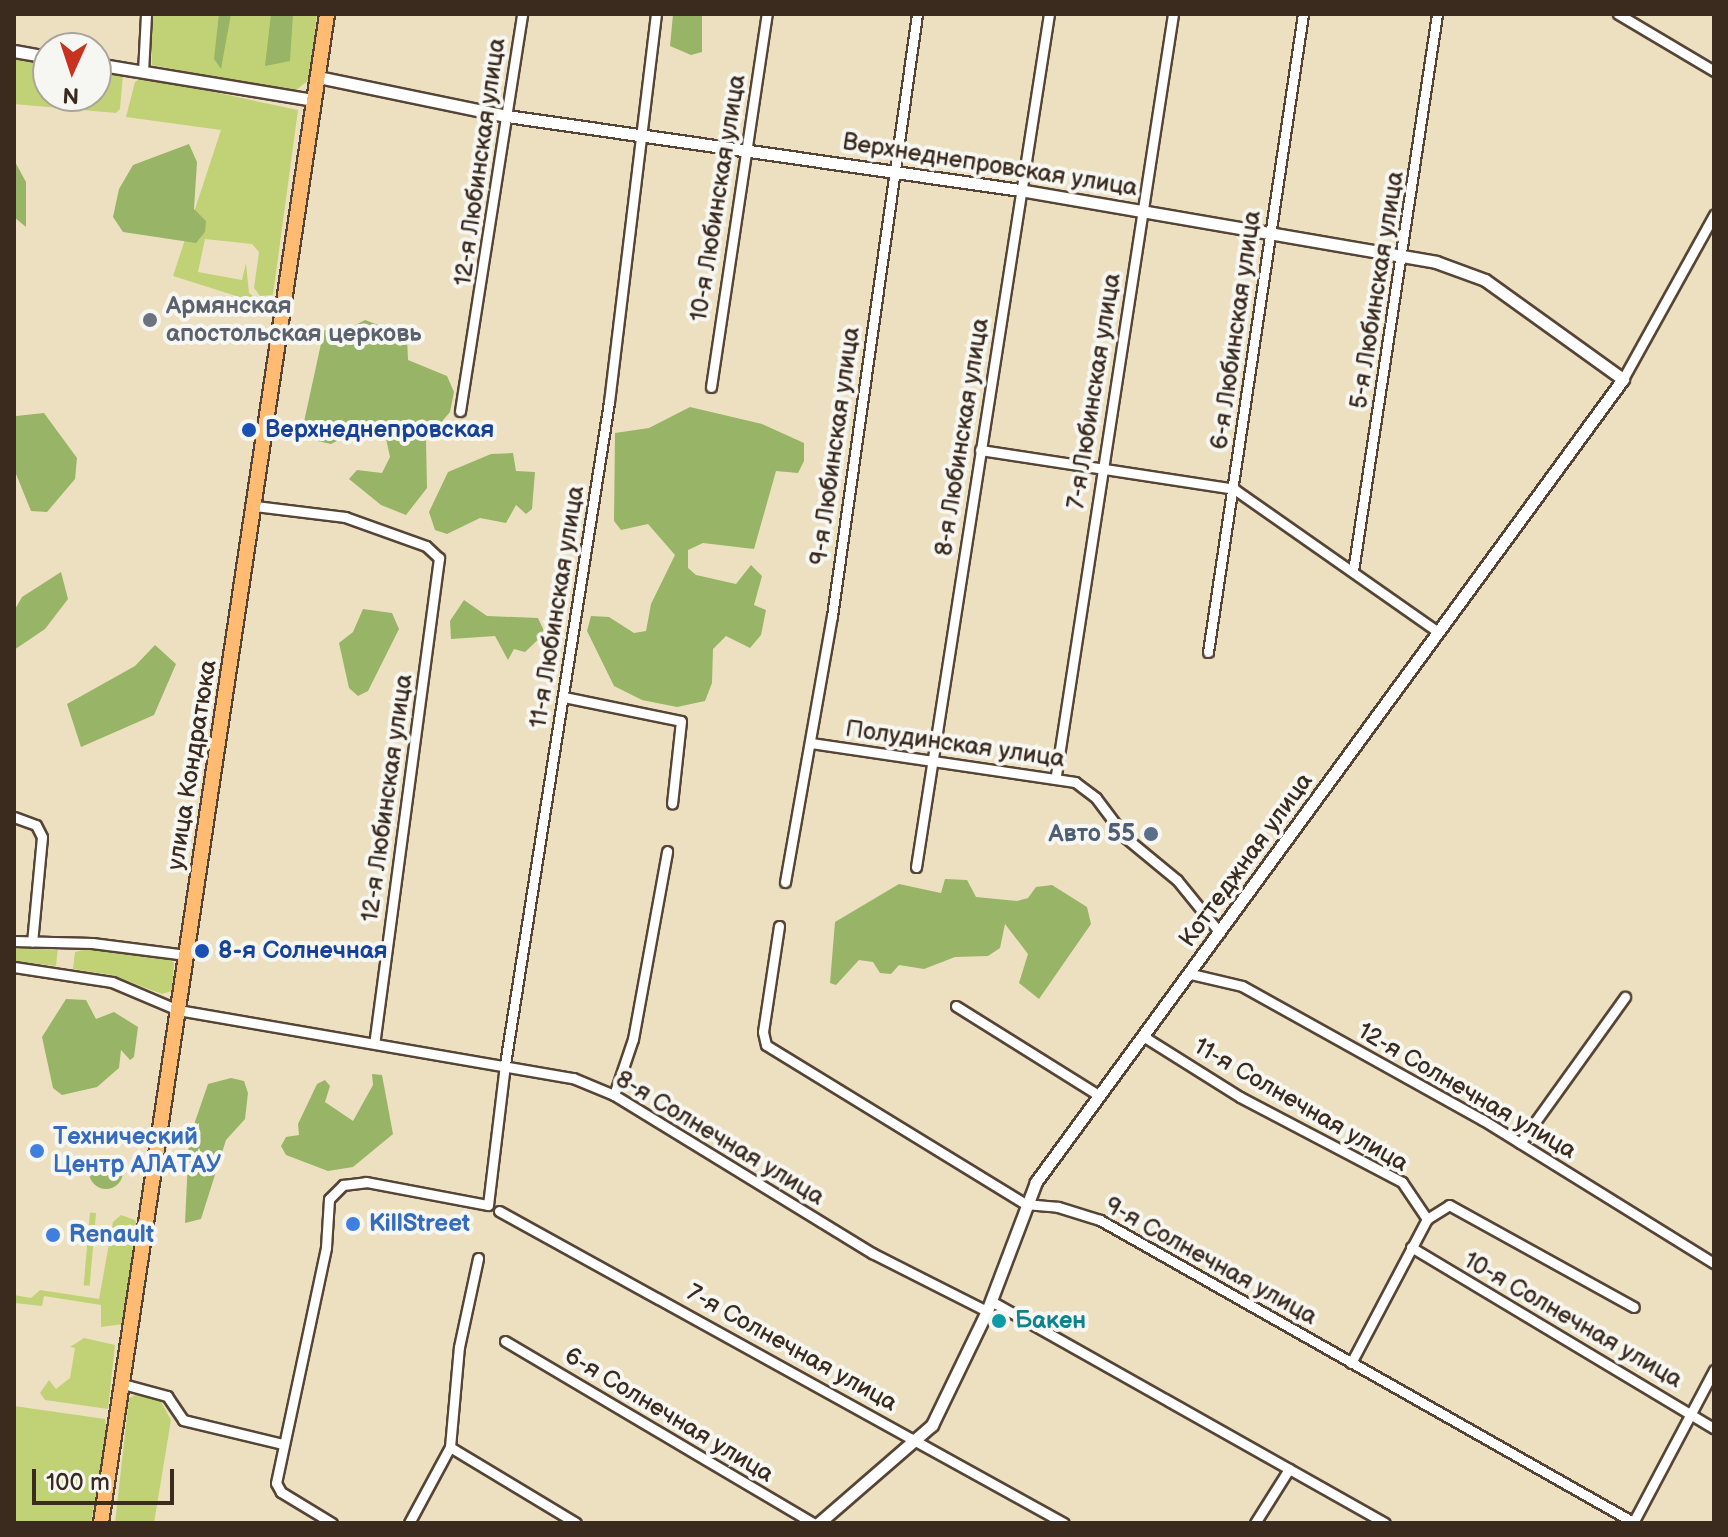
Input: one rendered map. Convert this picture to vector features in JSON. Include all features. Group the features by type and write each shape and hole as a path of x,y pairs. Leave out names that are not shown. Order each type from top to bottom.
{"main road":[{"name":"улица Кондратюка","path":"101,1523 327,14"}],"street":[{"path":"143,72 146,14"},
{"name":"12-я Любинская улица","path":"460,411 522,14"},
{"name":"11-я Любинская улица","path":"283,1444 294,1416 326,1247 329,1199 343,1185 366,1182 488,1205 505,1064 609,402 656,14"},
{"name":"10-я Любинская улица","path":"711,387 767,14"},
{"name":"9-я Любинская улица","path":"785,882 811,743 917,14"},
{"name":"8-я Любинская улица","path":"916,867 1049,14"},
{"name":"7-я Любинская улица","path":"1056,775 1173,14"},
{"name":"6-я Любинская улица","path":"1208,652 1303,14"},
{"name":"5-я Любинская улица","path":"1353,571 1404,255 1437,14"},
{"path":"1618,14 1714,71"},
{"path":"112,67 314,100"},
{"name":"Верхнеднепровская улица","path":"318,77 507,116 1020,190 1404,255 1475,274 1623,379"},
{"name":"Коттеджная улица","path":"819,1523 918,1442 949,1397 989,1306 1025,1204 1437,631 1623,379 1714,215"},
{"path":"980,450 1234,489 1437,631"},
{"name":"12-я Любинская улица","path":"255,506 345,517 426,546 439,558 374,1042"},
{"path":"564,697 681,721 672,804"},
{"name":"Полудинская улица","path":"811,743 1056,775 1086,788 1126,838 1209,914 1220,933"},
{"path":"14,817 40,829 32,942"},
{"path":"614,1095 630,1050 667,851"},
{"name":"9-я Солнечная улица","path":"779,926 763,1032 766,1045 1025,1204 1058,1207 1100,1220 1634,1523"},
{"path":"14,941 186,955"},
{"name":"8-я Солнечная улица","path":"14,967 112,982 178,1010 573,1078 614,1095 872,1253 989,1306 1385,1523"},
{"name":"12-я Солнечная улица","path":"1191,974 1242,986 1520,1143 1714,1263"},
{"path":"1520,1143 1625,997"},
{"path":"956,1006 1100,1096"},
{"name":"11-я Солнечная улица","path":"1146,1038 1240,1097 1402,1182 1427,1219"},
{"path":"1351,1363 1427,1219 1449,1205 1634,1307"},
{"name":"7-я Солнечная улица","path":"499,1211 1064,1523"},
{"name":"10-я Солнечная улица","path":"1411,1247 1714,1428"},
{"path":"409,1523 450,1447 459,1347 478,1258"},
{"name":"6-я Солнечная улица","path":"505,1341 813,1523"},
{"path":"1634,1523 1688,1414 1714,1370"},
{"path":"123,1384 167,1396 183,1420 283,1444 276,1483 281,1492 332,1523"},
{"path":"450,1447 576,1523"},
{"path":"1255,1523 1289,1469"}],"green space":[{"path":"150,14 317,14 310,79 295,91 285,91 152,65"},
{"path":"219,14 231,14 221,69 214,59"},
{"path":"271,14 293,14 290,61 265,66"},
{"path":"673,14 702,14 702,52 691,55 670,46"},
{"path":"14,56 32,59 32,106 14,104"},
{"path":"112,72 123,74 120,109 116,113 105,112 112,112"},
{"path":"143,77 298,110 273,295 260,296 254,288 259,252 252,244 205,239 198,272 242,280 246,263 249,293 265,305 173,276 221,130 126,117 135,82"},
{"path":"189,144 197,162 194,209 206,221 205,232 196,243 123,232 113,217 119,189 133,165"},
{"path":"14,160 26,182 26,227 14,217"},
{"path":"365,320 407,336 408,360 447,376 454,392 450,412 426,440 427,488 406,515 381,505 349,479 357,470 382,473 390,457 385,434 368,425 331,444 309,439 302,431 324,330 344,331"},
{"path":"690,407 762,424 804,443 804,461 798,473 776,471 754,549 703,543 688,550 688,568 696,575 736,584 751,565 762,576 754,605 766,610 761,635 750,648 726,636 713,649 712,683 705,701 677,707 642,700 614,686 587,631 591,616 609,617 634,633 646,631 651,604 675,555 648,524 621,530 614,521 615,433 649,428"},
{"path":"44,413 77,458 75,479 47,512 31,511 14,469 16,416"},
{"path":"513,453 516,471 535,472 532,509 526,514 516,505 506,523 480,518 447,534 435,530 429,512 448,472 491,454"},
{"path":"61,572 68,599 45,629 14,650 14,611 22,597"},
{"path":"464,600 487,616 538,618 545,633 525,652 514,649 508,660 495,636 451,639 450,621"},
{"path":"363,609 392,613 399,629 368,691 358,696 349,688 339,643 353,632"},
{"path":"155,645 176,664 154,715 81,747 67,704 135,666"},
{"path":"945,879 967,880 976,897 1017,901 1028,898 1036,887 1052,885 1087,907 1091,924 1039,999 1019,983 1028,954 1005,924 1000,948 988,956 955,957 924,969 899,965 891,974 880,973 873,962 859,960 836,985 830,983 835,922 899,884 941,893"},
{"path":"14,945 58,948 56,966 14,961"},
{"path":"91,948 164,956 174,963 172,991 162,994 112,975 73,969 75,952"},
{"path":"66,999 86,1000 96,1019 114,1012 138,1027 134,1057 130,1060 121,1050 119,1068 97,1087 62,1095 53,1088 42,1037"},
{"path":"372,1074 382,1075 393,1134 353,1167 328,1171 286,1155 281,1146 286,1137 299,1135 298,1124 317,1084 325,1080 330,1086 325,1102 353,1121 373,1085"},
{"path":"231,1078 244,1081 248,1093 245,1119 226,1140 201,1219 185,1223 189,1139 208,1084"},
{"path":"106,1155 118,1160 123,1172 118,1184 106,1189 94,1184 89,1172 94,1160"},
{"path":"90,1212 96,1213 90,1286 84,1285"},
{"path":"121,1215 135,1220 138,1227 123,1324 101,1327 101,1305 44,1296 42,1306 14,1303 14,1295 31,1298 40,1290 99,1299 113,1222"},
{"path":"84,1338 115,1345 108,1409 45,1400 40,1393 49,1380 56,1389 70,1378 75,1348 70,1347"},
{"path":"140,1393 160,1400 171,1420 154,1523 115,1523 129,1398"},
{"path":"14,1406 105,1419 107,1430 91,1523 14,1523"}],"place":[{"name":"Армянская апостольская церковь","path":"150,320"},
{"name":"Верхнеднепровская","path":"249,430"},
{"name":"Авто 55","path":"1151,834"},
{"name":"8-я Солнечная","path":"202,951"},
{"name":"Технический Центр АЛАТАУ","path":"37,1151"},
{"name":"KillStreet","path":"353,1224"},
{"name":"Renault","path":"53,1235"},
{"name":"Бакен","path":"999,1321"}]}
